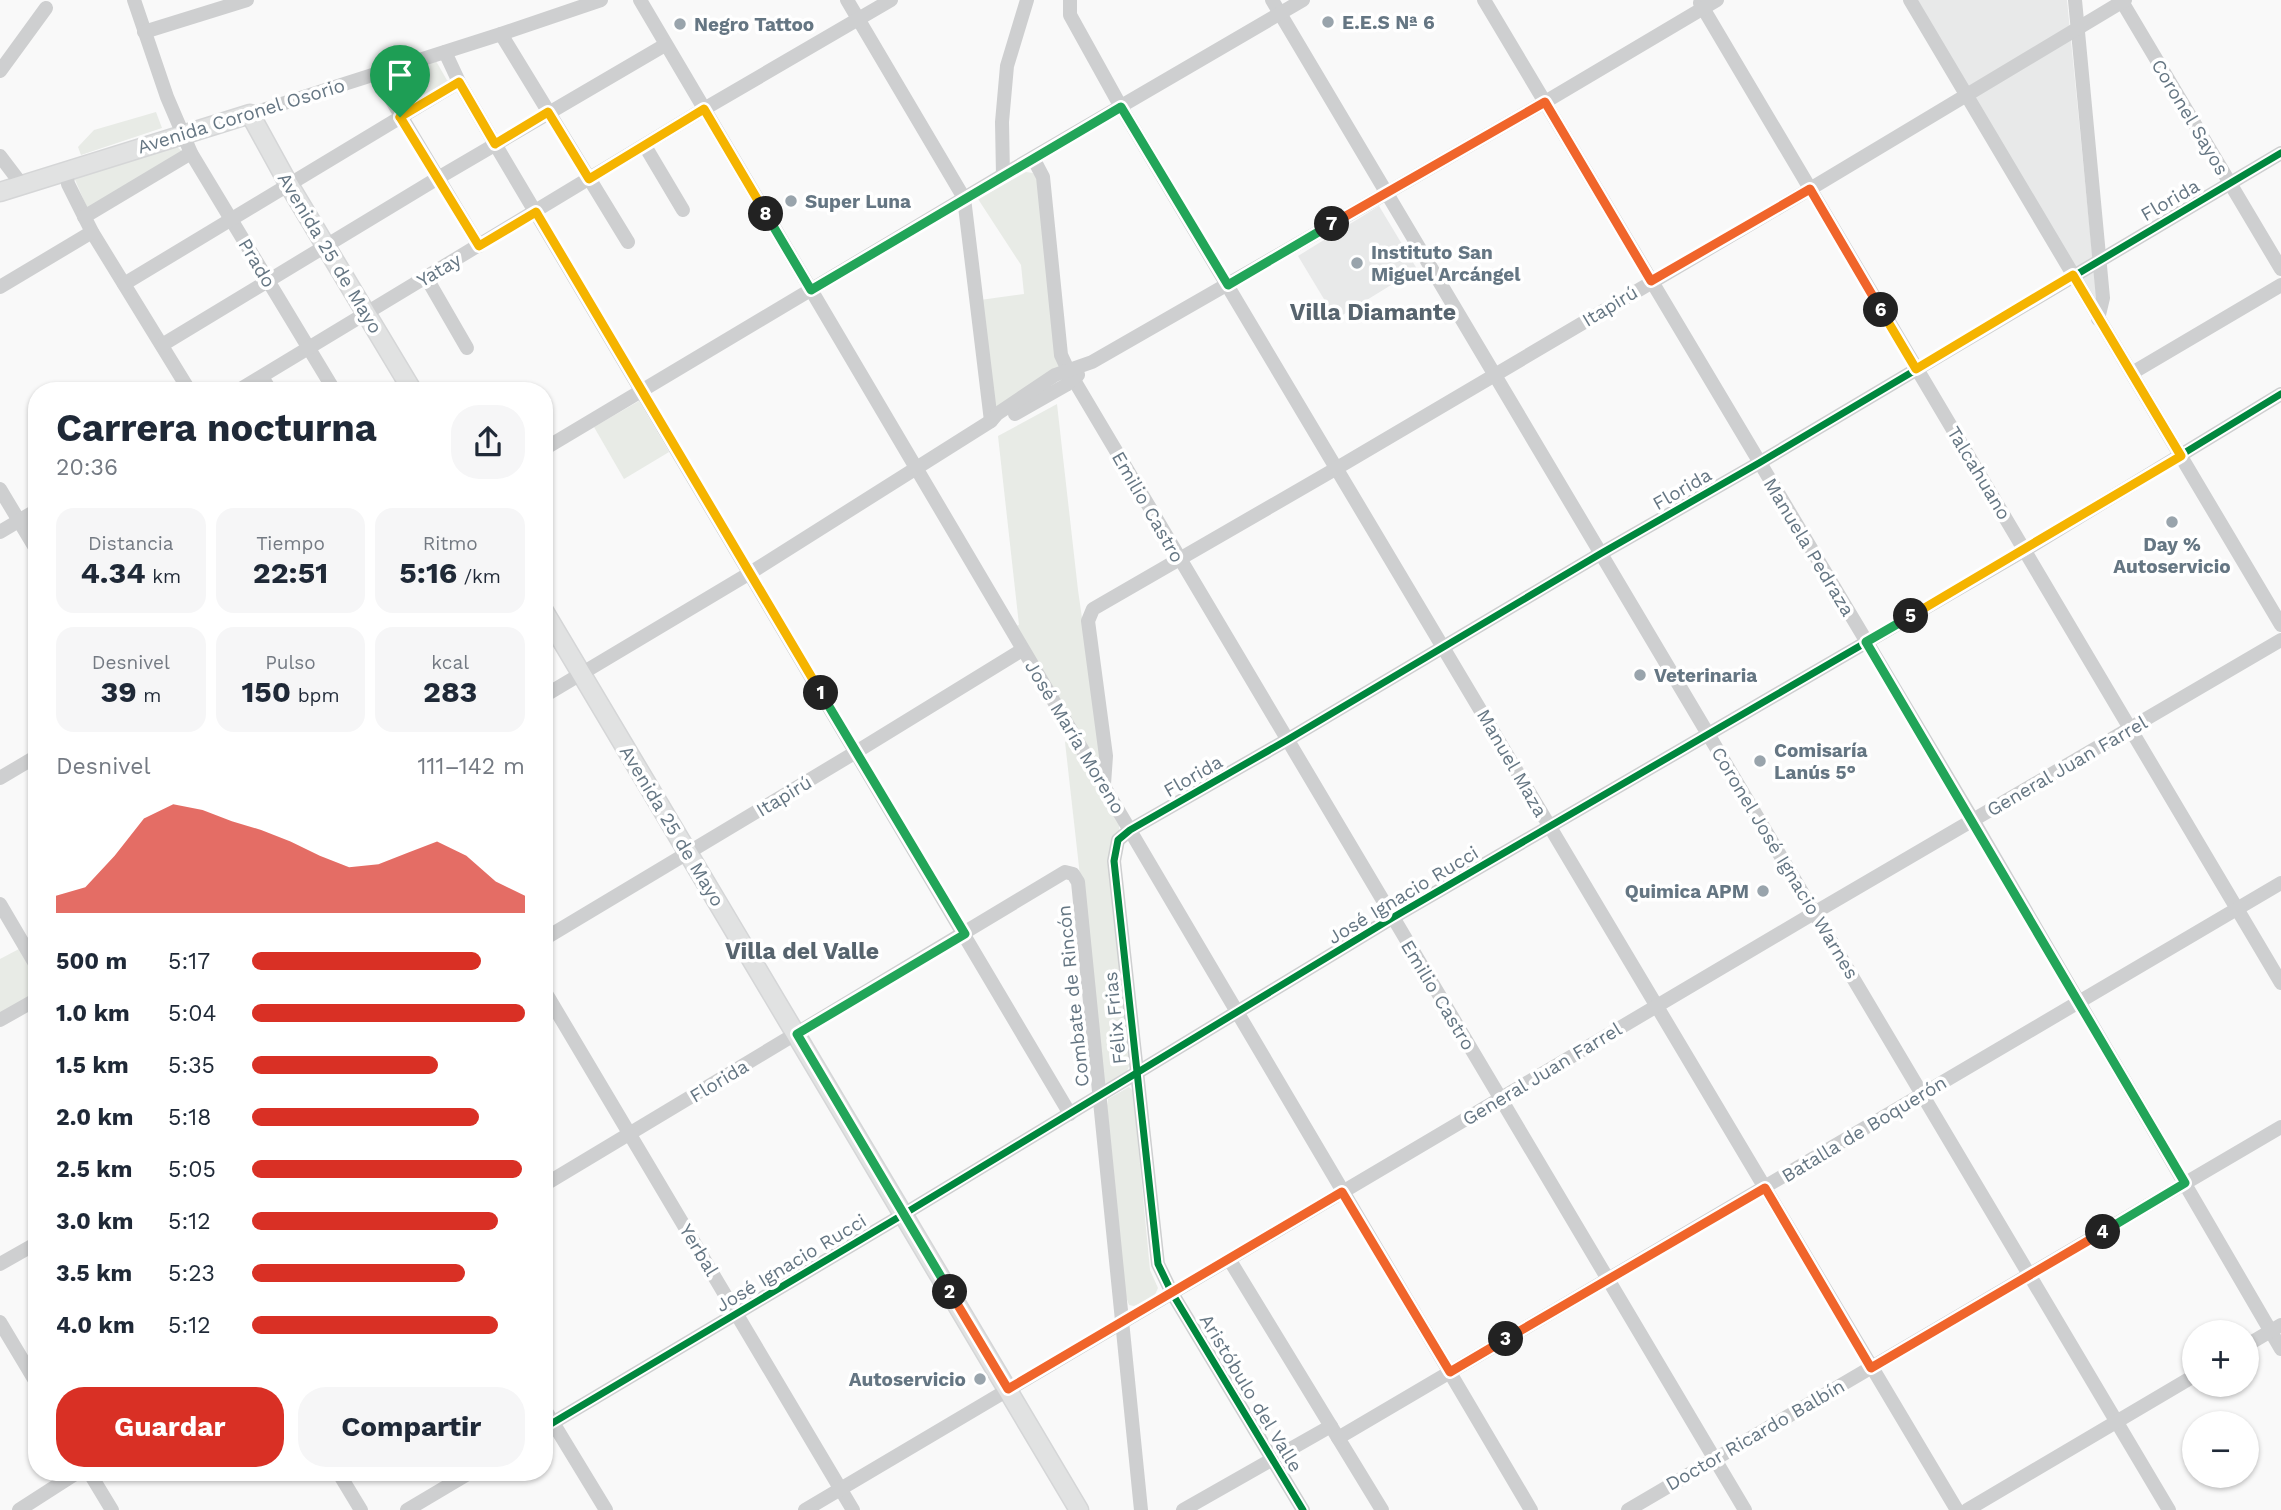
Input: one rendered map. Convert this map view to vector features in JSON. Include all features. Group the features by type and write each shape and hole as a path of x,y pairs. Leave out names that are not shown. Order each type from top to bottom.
{"main road":[{"name":"Avenida Coronel Osorio","path":"0,192 250,114"},
{"name":"Avenida 25 de Mayo","path":"250,114 289,185 407,382"},
{"name":"Avenida 25 de Mayo","path":"553,626 1079,1510"}],"street":[{"name":"Prado","path":"134,0 182,135 191,153 329,382"},
{"path":"144,32 247,0"},
{"name":"Avenida Coronel Osorio","path":"250,114 601,0"},
{"name":"José María Moreno","path":"640,0 1531,1510"},
{"path":"847,0 964,198 990,421"},
{"name":"Yatay","path":"268,382 308,349 704,109 891,0"},
{"path":"1003,175 1002,122 1007,66 1027,0"},
{"name":"Coronel José Ignacio Warnes","path":"1272,0 2169,1510"},
{"path":"553,444 964,198 1303,0"},
{"name":"Manuela Pedraza","path":"1484,0 1973,820 2185,1183 2276,1328 2281,1349"},
{"path":"553,691 750,573 990,421 1010,416 1092,362 1545,102 1700,4 1717,0"},
{"path":"1910,0 2281,625"},
{"path":"2075,0 2103,298 2098,319"},
{"name":"Itapirú","path":"1104,784 1106,756 1088,621 1093,609 1338,468 2123,1"},
{"name":"Coronel Sayos","path":"2123,1 2281,270"},
{"name":"Talcahuano","path":"1700,4 2281,983"},
{"name":"Manuel Maza","path":"1070,7 1121,107 1957,1510"},
{"path":"0,71 47,8"},
{"path":"501,34 628,242"},
{"path":"162,345 548,112 665,45"},
{"path":"445,52 495,144 1070,1114"},
{"path":"376,74 479,246"},
{"path":"124,284 459,82"},
{"path":"645,146 683,209"},
{"path":"85,218 191,153"},
{"name":"Florida","path":"1130,830 1759,463 2281,153"},
{"path":"0,156 22,186"},
{"name":"Emilio Castro","path":"1033,158 1043,177 1061,355 1071,375 1745,1510"},
{"path":"66,171 68,184 92,232 184,382"},
{"path":"0,287 92,232"},
{"path":"426,277 467,348"},
{"path":"2132,373 2281,285"},
{"name":"José Ignacio Rucci","path":"553,1422 904,1214 1392,918 2025,550 2281,394"},
{"path":"0,489 28,536"},
{"path":"0,532 28,516"},
{"name":"General Juan Farrel","path":"805,1510 2281,640"},
{"name":"Itapirú","path":"553,934 1022,650"},
{"path":"0,778 28,761"},
{"name":"Félix Frias","path":"1130,830 1118,841 1114,861 1155,1253 1172,1293"},
{"name":"Florida","path":"553,1180 1065,872 1073,874"},
{"name":"Combate de Rincón","path":"1073,874 1078,882 1141,1510"},
{"name":"Batalla de Boquerón","path":"1183,1510 1272,1459 1334,1432 1450,1372 2281,883"},
{"path":"0,904 28,952"},
{"path":"0,1020 28,1004"},
{"name":"Yerbal","path":"553,1005 853,1510"},
{"name":"Doctor Ricardo Balbín","path":"1628,1510 2281,1127"},
{"path":"0,1264 28,1247"},
{"path":"1229,1259 1382,1510"},
{"name":"Aristóbulo del Valle","path":"1172,1293 1303,1510"},
{"path":"0,1322 28,1369"},
{"path":"2259,1338 2276,1328"},
{"path":"1967,1510 2182,1383"},
{"path":"553,1432 606,1510"},
{"path":"19,1510 64,1481"},
{"path":"94,1481 112,1510"},
{"path":"343,1481 361,1510"},
{"path":"407,1510 456,1481"}],"shaded area":[{"path":"1912,0 2067,0 2097,302"},
{"path":"436,61 448,82 403,109 384,77"},
{"path":"156,112 162,128 81,155 78,147 94,130"},
{"path":"175,145 184,153 88,210 73,175"},
{"path":"1026,172 1033,173 1039,179 1060,369 991,412 980,300 1024,294 1021,265 978,199"},
{"name":"Instituto San Miguel Arcángel","path":"1379,206 1417,269 1336,319 1298,256"},
{"path":"639,401 669,452 624,479 594,427"},
{"path":"1057,404 1078,590 1102,758 1096,762 1015,626 1019,625 998,436"},
{"path":"1070,739 1119,823 1130,1064 1127,1071 1105,1085 1065,742"},
{"path":"19,949 28,964 28,997 0,1014 0,959"},
{"path":"1129,1087 1133,1091 1150,1270 1158,1288 1154,1297 1134,1306 1129,1305 1126,1297 1107,1106 1108,1099"}],"cycle path":[{"path":"1303,1510 1172,1293 1158,1264 1114,861 1118,840 1130,830 1759,463 2281,153"},
{"path":"553,1423 904,1214 1392,918 2025,550 2281,394"}],"place":[{"name":"E.E.S Nª 6","path":"1328,22"},
{"name":"Negro Tattoo","path":"680,24"},
{"name":"Super Luna","path":"791,201"},
{"name":"Instituto San Miguel Arcángel","path":"1357,263"},
{"name":"Day % Autoservicio","path":"2172,522"},
{"name":"Veterinaria","path":"1640,675"},
{"name":"Comisaría Lanús 5°","path":"1760,761"},
{"name":"Quimica APM","path":"1763,891"},
{"name":"Autoservicio","path":"980,1379"}],"district":[{"name":"Villa Diamante","path":"1373,312"},
{"name":"Villa del Valle","path":"802,951"}],"route":[{"path":"459,82 495,144 548,112 589,179 704,109 811,290 1121,107 1228,285 1545,102 1651,281 1810,189 1916,369 2073,275 2181,456 1866,642 2185,1183 1871,1368 1765,1188 1450,1372 1342,1192 1008,1389 797,1034 965,934 536,212 479,246 400,117 459,82"}]}
